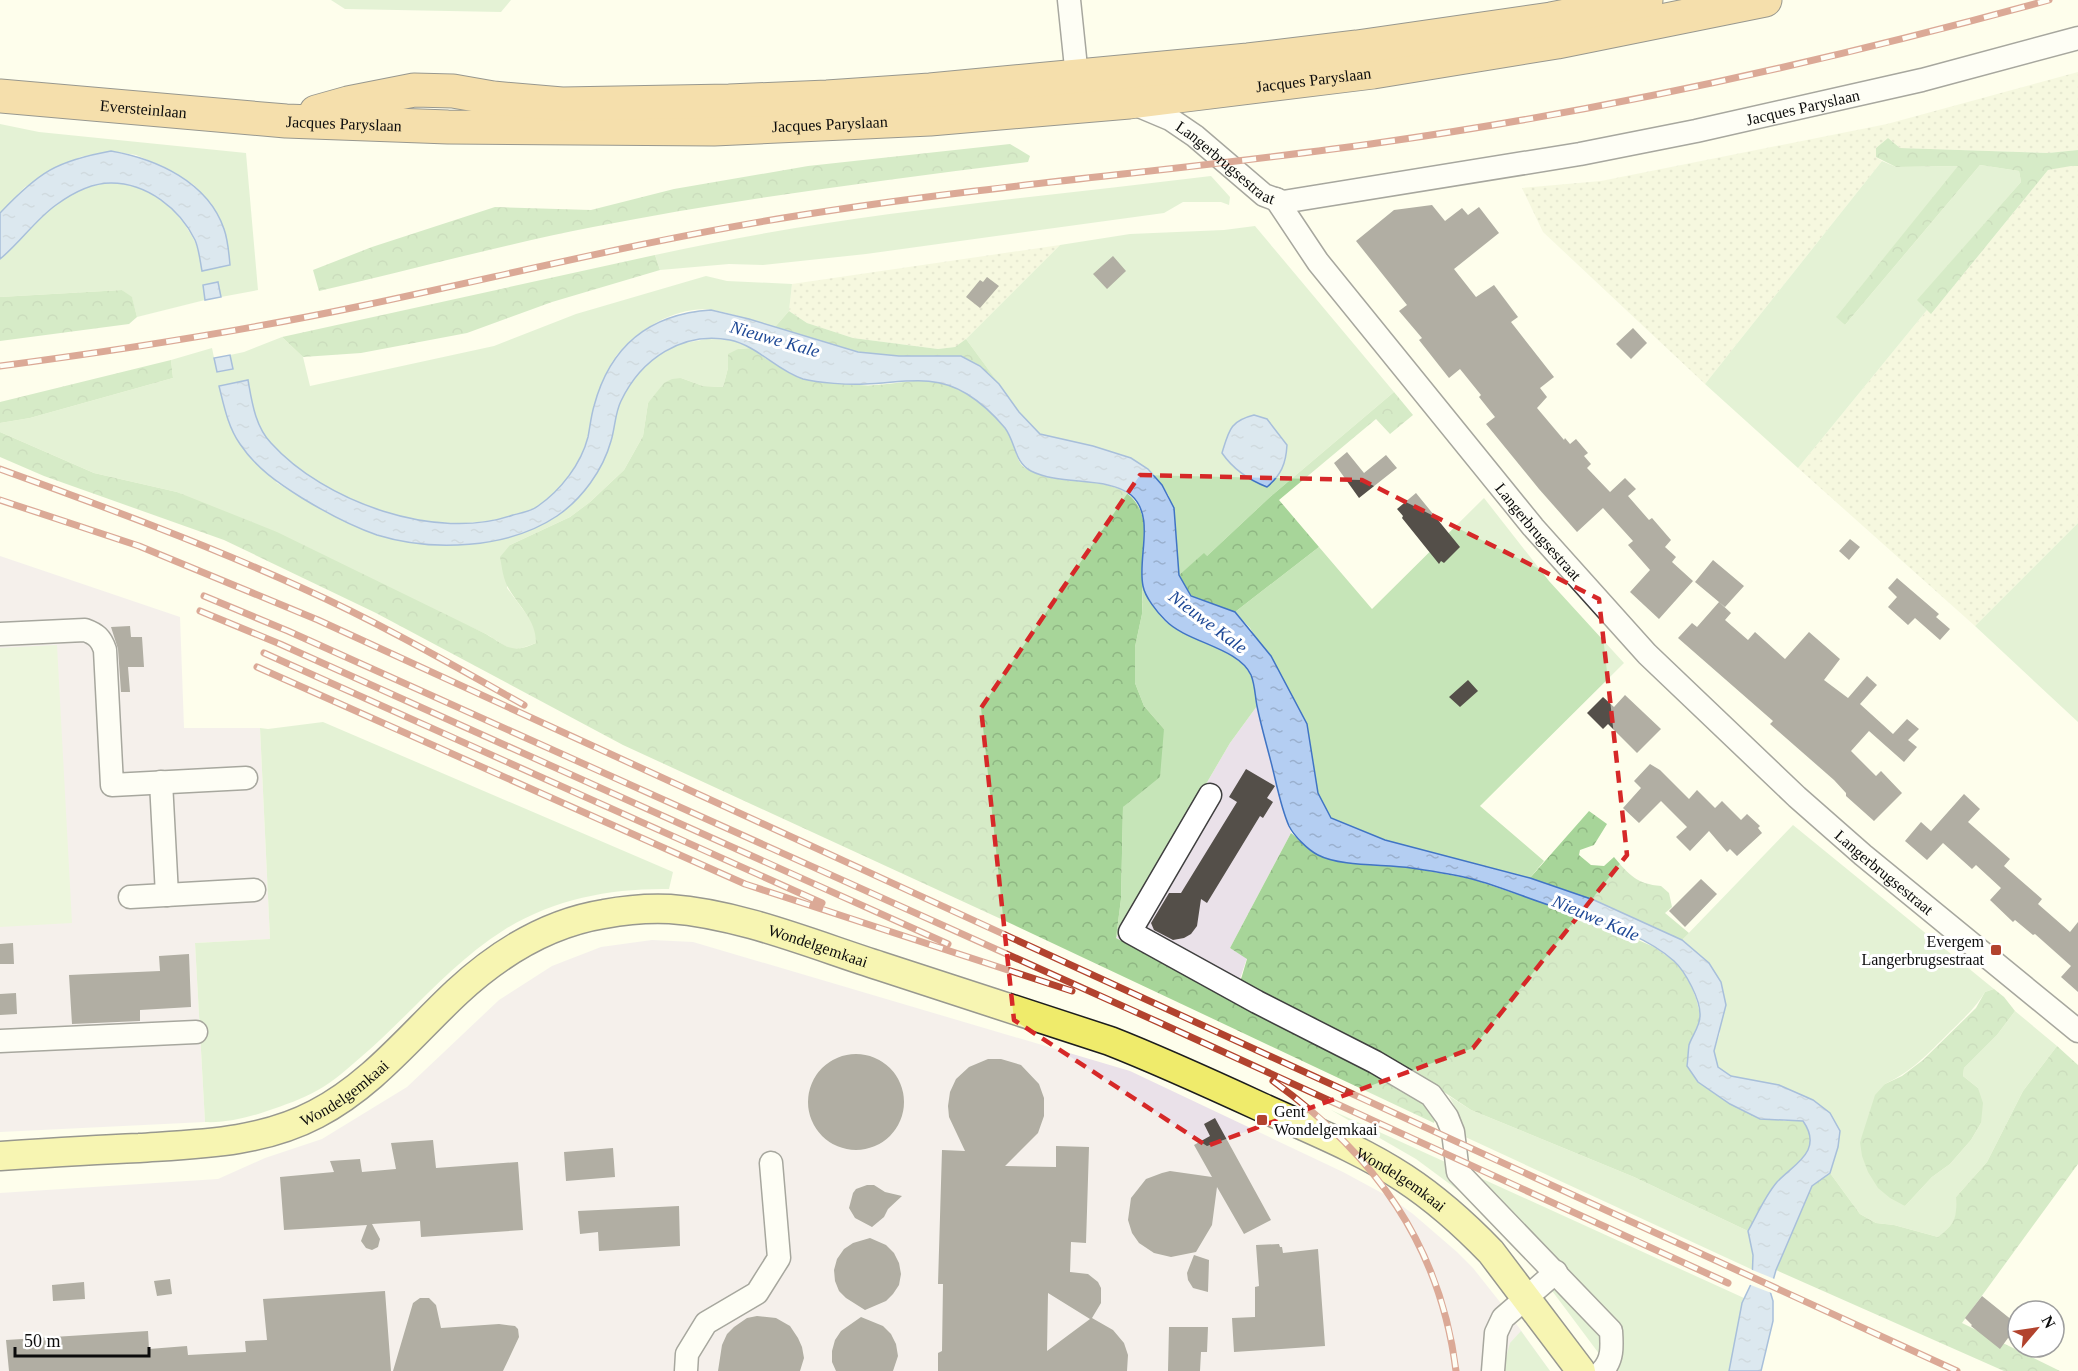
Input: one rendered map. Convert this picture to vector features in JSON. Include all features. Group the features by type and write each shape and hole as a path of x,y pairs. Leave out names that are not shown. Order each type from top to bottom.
{"highway":[{"name":"Jacques Paryslaan","path":"286,121 348,103 414,90 453,91 493,98 562,104 717,101 861,95 1077,77 1369,45 1551,19 1646,0"},
{"name":"Jacques Paryslaan","path":"286,121 448,127 714,129 930,119 1129,102 1374,72 1557,42 1765,0"},
{"name":"Eversteinlaan","path":"0,96 286,121"}],"main road":[{"name":"Wondelgemkaai","path":"0,1156 210,1144 269,1132 295,1123 315,1115 340,1100 369,1078 399,1052 457,993 508,952 539,934 569,922 603,914 668,909 696,912 757,926 1110,1041 1163,1062 1318,1133 1404,1178 1474,1235 1491,1252 1581,1371"}],"street":[{"path":"1070,0 1077,77"},
{"name":"Jacques Paryslaan","path":"1276,199 1284,202 1581,154 1696,131 1922,80 2078,38"},
{"name":"Langerbrugsestraat","path":"1077,77 1170,119 1195,136 1264,195 1276,199 1318,262 1518,509 1647,654 1746,750 1822,819 2078,1031"},
{"path":"1195,136 1186,122 1186,112 1202,93"},
{"path":"0,634 85,630 102,640 105,650 111,785 246,778"},
{"path":"160,782 167,895"},
{"path":"1210,795 1130,932 1257,1002 1376,1062 1431,1095 1447,1117 1453,1132 1458,1172 1611,1331 1613,1351 1602,1371"},
{"path":"130,897 254,890"},
{"path":"0,1041 196,1032"},
{"path":"686,1371 687,1354 706,1323 757,1293 779,1258 771,1163"},
{"path":"1493,1371 1496,1333 1503,1318 1556,1272"}],"highlighted area":[{"path":"1140,475 1362,480 1599,599 1627,855 1473,1048 1207,1146 1014,1020 981,708"}],"shaded area":[{"path":"0,556 180,617 184,728 260,728 270,939 195,943 205,1122 0,1132"},
{"path":"1257,706 1291,833 1230,948 1247,958 1233,1000 1116,938 1230,743"},
{"path":"652,940 693,942 1130,1071 1343,1172 1391,1198 1457,1252 1473,1268 1507,1311 1550,1371 0,1371 0,1193 218,1179 265,1158 322,1139 407,1087 499,1000 552,966 601,947"}],"green space":[{"path":"331,0 511,0 501,12 345,9"},
{"path":"2078,72 2078,150 2048,153 1900,148 1888,138 1876,148 1876,157 1882,161 1705,384 1543,232 1522,188 1601,181 1887,124"},
{"path":"0,124 39,132 246,153 258,290 221,297 218,282 204,285 205,300 137,317 132,298 122,290 0,297 0,259 56,205 82,190 104,183 124,184 137,188 171,208 194,240 202,271 230,265 224,229 211,203 194,185 164,167 136,155 111,151 80,157 25,187 0,213"},
{"path":"1888,138 1900,148 2048,153 2078,150 2078,166 2048,170 1931,314 1917,300 2021,182 2019,171 1980,165 1845,325 1836,317 1958,166 1896,167 1876,157 1876,148"},
{"path":"1010,144 1030,156 1028,162 810,191 647,217 524,242 319,291 313,270 372,247 495,207 591,210 674,189 808,166"},
{"path":"1882,161 1896,167 1959,166 1837,316 1845,325 1980,165 2019,171 2021,182 1918,300 1927,310 1798,468 1705,384"},
{"path":"2071,165 2078,166 2078,523 1975,626 1798,468 1927,310 1932,313 2048,170"},
{"path":"1211,176 1230,197 1229,205 1221,202 1183,202 1164,213 866,254 763,265 729,264 660,270 655,255 862,218"},
{"path":"1255,226 1394,392 1270,497 1206,557 1204,554 1179,575 1176,532 1169,496 1162,485 1148,470 1093,446 1040,434 1019,412 966,339 1060,245 1130,234 1224,230"},
{"path":"1060,245 966,339 955,347 938,349 853,338 807,323 789,311 792,284"},
{"path":"655,255 660,270 552,302 467,333 361,353 303,357 282,337"},
{"path":"706,276 727,281 792,284 789,311 775,327 713,310 700,309 662,319 640,333 621,350 608,368 597,396 584,448 574,468 561,486 535,508 485,521 452,523 384,512 321,484 294,465 271,443 261,429 248,380 219,386 277,483 327,513 377,535 560,514 586,488 600,468 610,444 618,406 631,383 650,360 679,344 707,339 732,340 751,348 738,349 728,368 723,387 703,386 681,378 648,403 643,436 624,470 590,502 570,517 510,545 507,588 533,623 536,633 536,643 520,648 505,646 486,634 177,492 94,473 0,432 0,423 30,418 173,378 171,360 212,348 217,372 233,369 230,355 282,337 303,357 310,386 494,346 576,314"},
{"path":"122,290 132,297 137,317 129,324 0,341 0,297"},
{"path":"789,311 807,323 853,338 938,349 955,347 966,339 999,384 980,366 858,352 775,327"},
{"path":"751,348 775,363 853,384 930,381 954,386 979,402 1003,426 1013,442 1023,467 1043,476 1097,483 1128,494 1138,506 1144,525 1142,614 1135,647 1135,683 1144,706 1164,729 1160,777 1123,807 1121,899 1116,938 1194,980 1411,1089 1435,1118 1434,1123 1014,925 623,745 376,613 224,540 44,476 0,457 0,432 94,473 177,492 277,532 486,634 510,648 521,648 536,643 535,635 530,621 507,585 500,557 510,545 570,517 590,502 624,470 643,436 648,403 664,383 681,378 703,386 723,387 728,368 728,354 738,349"},
{"path":"171,360 173,378 30,418 0,423 0,402"},
{"path":"1394,392 1413,415 1390,434 1376,419 1279,500 1319,547 1235,612 1191,596 1179,575 1204,553 1207,556 1270,497"},
{"path":"1484,498 1549,581 1624,663 1480,806 1544,861 1530,878 1385,840 1331,818 1318,793 1307,724 1250,628 1235,612 1319,547 1372,609"},
{"path":"2078,523 2078,722 1975,626"},
{"path":"1143,588 1167,623 1189,636 1226,652 1246,668 1253,681 1257,706 1230,743 1116,938 1121,899 1123,807 1164,729 1144,706 1135,683 1135,647 1142,614"},
{"path":"57,645 72,923 0,927 0,648"},
{"path":"323,722 673,872 669,889 626,891 584,897 542,910 523,919 466,958 379,1041 324,1087 293,1102 252,1116 229,1121 205,1122 195,943 270,939 260,728"},
{"path":"1589,811 1607,824 1594,845 1580,850 1579,855 1591,865 1604,866 1614,857 1634,878 1661,886 1669,893 1672,907 1665,913 1689,933 1682,940 1594,900 1530,878"},
{"path":"1793,825 1994,989 1985,992 1967,1015 1922,1059 1885,1084 1860,1142 1905,1206 1932,1177 1950,1164 1971,1140 1981,1123 1978,1088 1963,1076 1964,1068 1997,1035 2015,1011 2057,1046 2023,1091 1987,1162 1956,1197 1954,1220 1938,1237 1894,1225 1876,1223 1860,1214 1830,1173 1838,1147 1750,1080 1731,1076 1718,1067 1714,1051 1720,1033 1709,963 1682,940"},
{"path":"1291,833 1318,855 1346,862 1407,867 1472,879 1588,918 1654,947 1677,963 1688,979 1696,998 1701,1018 1690,1044 1687,1065 1784,1121 1803,1121 1809,1131 1809,1148 1773,1187 1748,1231 1634,1177 1471,1110 1420,1076 1239,986 1247,959 1230,948"},
{"path":"1994,989 2015,1011 1997,1035 1964,1068 1963,1076 1978,1088 1983,1103 1981,1123 1971,1140 1950,1164 1932,1177 1905,1206 1878,1188 1862,1156 1860,1142 1875,1095 1885,1084 1902,1076 1923,1060 1976,1008 1985,992"},
{"path":"2057,1046 2078,1065 2078,1164 1962,1323 2006,1345 2006,1359 2036,1359 2060,1371 2004,1371 1776,1270 1812,1186 1830,1173 1860,1214 1876,1223 1894,1225 1938,1237 1954,1220 1956,1197 1987,1162 2023,1091"},
{"path":"1449,1096 1471,1110 1634,1177 1748,1231 1753,1255 1753,1270 1461,1135 1458,1113"},
{"path":"1331,1110 1744,1298 1729,1371 1612,1371 1535,1268 1466,1196 1416,1159"},
{"path":"1521,1331 1550,1371 1502,1371 1510,1343"}],"water":[{"path":"111,151 163,167 179,175 206,198 216,212 225,233 230,265 202,271 195,240 181,218 171,208 161,200 137,188 111,183 89,187 62,201 48,211 0,259 0,213 26,187 62,164"},
{"path":"218,282 221,297 205,300 203,285"},
{"name":"Nieuwe Kale","path":"711,310 858,352 899,356 961,356 980,366 999,384 1019,412 1040,434 1093,446 1131,458 1148,469 1162,485 1174,508 1179,575 1191,596 1235,612 1271,656 1307,724 1318,793 1331,818 1385,840 1530,878 1594,900 1682,940 1709,963 1721,982 1726,1005 1714,1051 1718,1067 1731,1076 1779,1085 1813,1100 1830,1113 1840,1131 1830,1173 1812,1186 1776,1270 1770,1291 1773,1301 1773,1321 1761,1371 1729,1371 1742,1303 1752,1282 1753,1255 1748,1231 1773,1187 1798,1163 1808,1149 1809,1131 1803,1121 1760,1119 1730,1104 1698,1082 1687,1066 1689,1045 1700,1020 1698,1002 1687,979 1674,961 1649,943 1605,924 1472,879 1411,868 1338,862 1318,855 1306,846 1291,830 1284,812 1260,721 1251,675 1235,658 1224,651 1174,628 1158,613 1146,595 1142,575 1143,515 1131,495 1110,485 1043,476 1031,471 1021,463 1009,434 1001,423 967,394 942,383 905,381 851,384 803,379 740,343 712,338 680,344 665,351 640,372 629,386 619,406 603,463 583,492 557,516 537,527 493,541 445,545 421,544 377,535 348,523 284,487 246,453 232,431 219,386 248,380 258,421 271,443 293,464 320,483 351,499 417,520 451,523 483,522 533,509 546,500 569,476 585,447 601,385 610,366 622,350 651,326 669,318"},
{"path":"230,355 233,369 217,372 214,358"},
{"path":"1254,415 1267,419 1287,445 1282,469 1267,487 1242,473 1222,453 1235,424"}],"pier":[{"path":"1750,1269 1777,1280 1774,1294 1748,1284"}],"building":[{"path":"1432,205 1445,221 1462,208 1468,215 1479,207 1499,233 1454,269 1476,297 1494,285 1518,317 1511,322 1554,377 1540,388 1547,397 1537,408 1564,440 1565,438 1570,444 1576,439 1588,453 1584,456 1591,464 1587,468 1610,492 1625,478 1636,489 1628,496 1671,540 1665,547 1676,557 1672,562 1693,581 1659,619 1630,592 1650,570 1628,545 1633,541 1603,508 1577,532 1486,424 1495,417 1460,369 1449,378 1419,340 1422,338 1399,311 1407,305 1356,241 1394,210"},
{"path":"1113,256 1126,271 1107,289 1093,274"},
{"path":"987,277 999,286 980,308 966,297 980,280 983,282"},
{"path":"1633,328 1647,343 1631,359 1616,344"},
{"path":"1347,452 1364,473 1386,455 1397,468 1359,498 1334,463"},
{"path":"1416,493 1460,547 1444,563 1441,561 1439,564 1397,509"},
{"path":"1850,539 1860,547 1849,560 1839,551"},
{"path":"1713,560 1744,586 1725,607 1695,582"},
{"path":"1897,578 1939,614 1936,617 1950,629 1940,640 1915,618 1908,625 1888,607 1897,597 1888,588"},
{"path":"1719,602 1731,613 1725,620 1748,640 1755,632 1785,659 1809,632 1840,659 1824,680 1848,698 1867,676 1877,685 1860,704 1893,734 1907,719 1919,729 1908,740 1917,747 1904,762 1869,731 1851,751 1876,776 1881,771 1902,793 1874,821 1846,796 1834,780 1770,724 1773,721 1678,638 1692,623 1697,627"},
{"path":"130,626 131,637 142,637 144,667 128,667 130,692 121,692 118,649 111,627"},
{"path":"1468,680 1478,691 1460,707 1449,697"},
{"path":"1625,695 1661,729 1637,753 1608,724 1603,729 1587,713 1603,697 1614,707"},
{"path":"1650,764 1660,770 1689,799 1697,790 1715,808 1722,801 1741,820 1747,814 1760,826 1758,828 1762,833 1737,856 1730,849 1727,852 1709,831 1690,851 1676,837 1687,827 1661,801 1639,823 1623,808 1641,788 1634,781"},
{"path":"1246,769 1275,786 1267,798 1273,802 1263,818 1260,816 1207,903 1201,899 1197,926 1191,934 1173,940 1154,930 1151,923 1169,893 1181,893 1237,802 1229,797"},
{"path":"1964,794 1980,809 1968,822 2010,859 2004,866 2042,899 2038,904 2070,932 2078,922 2078,992 2061,977 2071,966 2035,934 2033,935 2015,920 2013,922 1990,900 2001,888 1976,865 1972,869 1943,843 1927,860 1905,841 1921,822 1931,831"},
{"path":"1701,879 1717,894 1685,927 1669,911"},
{"path":"13,943 14,964 0,964 0,944"},
{"path":"189,954 191,1007 140,1010 140,1021 72,1024 69,975 160,971 159,956"},
{"path":"16,993 17,1014 0,1015 0,994"},
{"path":"856,1054 874,1057 890,1068 901,1084 904,1102 901,1120 890,1136 874,1147 856,1150 838,1147 822,1136 811,1120 808,1102 811,1084 822,1068 838,1057"},
{"path":"988,1059 1001,1059 1021,1065 1039,1084 1044,1098 1044,1116 1038,1133 1005,1166 1056,1167 1056,1146 1089,1147 1086,1243 1071,1242 1070,1272 1088,1274 1098,1282 1101,1288 1101,1303 1092,1318 1113,1330 1124,1343 1128,1355 1127,1371 938,1371 938,1353 942,1351 943,1284 938,1284 942,1150 965,1151 949,1117 948,1106 950,1092 956,1079 969,1067","holes":["1048,1293 1090,1319 1047,1351"]},
{"path":"1215,1118 1271,1220 1244,1234 1217,1187 1212,1225 1196,1252 1171,1257 1154,1253 1139,1243 1132,1233 1128,1220 1131,1198 1146,1179 1162,1173 1170,1171 1212,1177 1194,1145 1210,1136 1204,1124"},
{"path":"433,1140 436,1168 518,1162 523,1230 421,1237 420,1221 372,1224 380,1239 378,1247 372,1250 366,1248 361,1241 367,1225 284,1230 280,1177 334,1172 330,1161 360,1159 362,1172 396,1169 391,1143"},
{"path":"613,1148 615,1177 566,1181 564,1152"},
{"path":"874,1185 885,1192 902,1196 872,1227 855,1218 849,1208 856,1189"},
{"path":"679,1206 680,1246 599,1251 598,1232 580,1234 578,1211"},
{"path":"870,1238 886,1245 894,1253 901,1274 899,1285 886,1301 865,1310 839,1291 834,1270 837,1259 844,1249 853,1243"},
{"path":"1279,1244 1283,1253 1318,1249 1325,1346 1234,1352 1232,1318 1255,1317 1255,1287 1259,1286 1256,1245"},
{"path":"1194,1255 1209,1260 1208,1292 1193,1288 1188,1280 1187,1273"},
{"path":"170,1279 172,1294 157,1296 154,1281"},
{"path":"84,1282 85,1299 53,1301 52,1285"},
{"path":"385,1291 391,1371 9,1371 6,1340 148,1331 149,1349 187,1346 188,1355 246,1352 245,1341 267,1340 263,1299"},
{"path":"1982,1296 2006,1315 2006,1341 2000,1349 1971,1326 1965,1318"},
{"path":"420,1298 429,1298 436,1305 441,1328 499,1324 515,1326 519,1337 503,1371 393,1371 413,1303"},
{"path":"757,1316 776,1318 790,1326 802,1347 804,1358 800,1371 718,1371 722,1345 727,1334 747,1318"},
{"path":"861,1317 883,1326 891,1334 898,1356 893,1371 836,1371 832,1362 835,1340 841,1331"},
{"path":"1169,1327 1208,1327 1207,1352 1201,1352 1200,1371 1168,1371"}],"railway":[{"path":"0,366 136,347 271,324 636,246 802,215 947,194 1311,152 1552,115 1802,63 2049,0"},
{"path":"0,469 190,540 265,571 386,629 524,705"},
{"path":"0,500 139,546 318,620 1957,1371"},
{"path":"204,596 288,631 1158,1022 1728,1283"},
{"path":"200,611 280,644 948,944"},
{"path":"264,653 822,903"},
{"path":"257,667 745,884 1072,991"},
{"path":"1273,1081 1342,1139 1371,1171 1396,1206 1418,1243 1435,1282 1448,1325 1456,1371"}],"place":[{"name":"Evergem Langerbrugsestraat","path":"1996,950"},
{"name":"Gent Wondelgemkaai","path":"1262,1120"}]}
